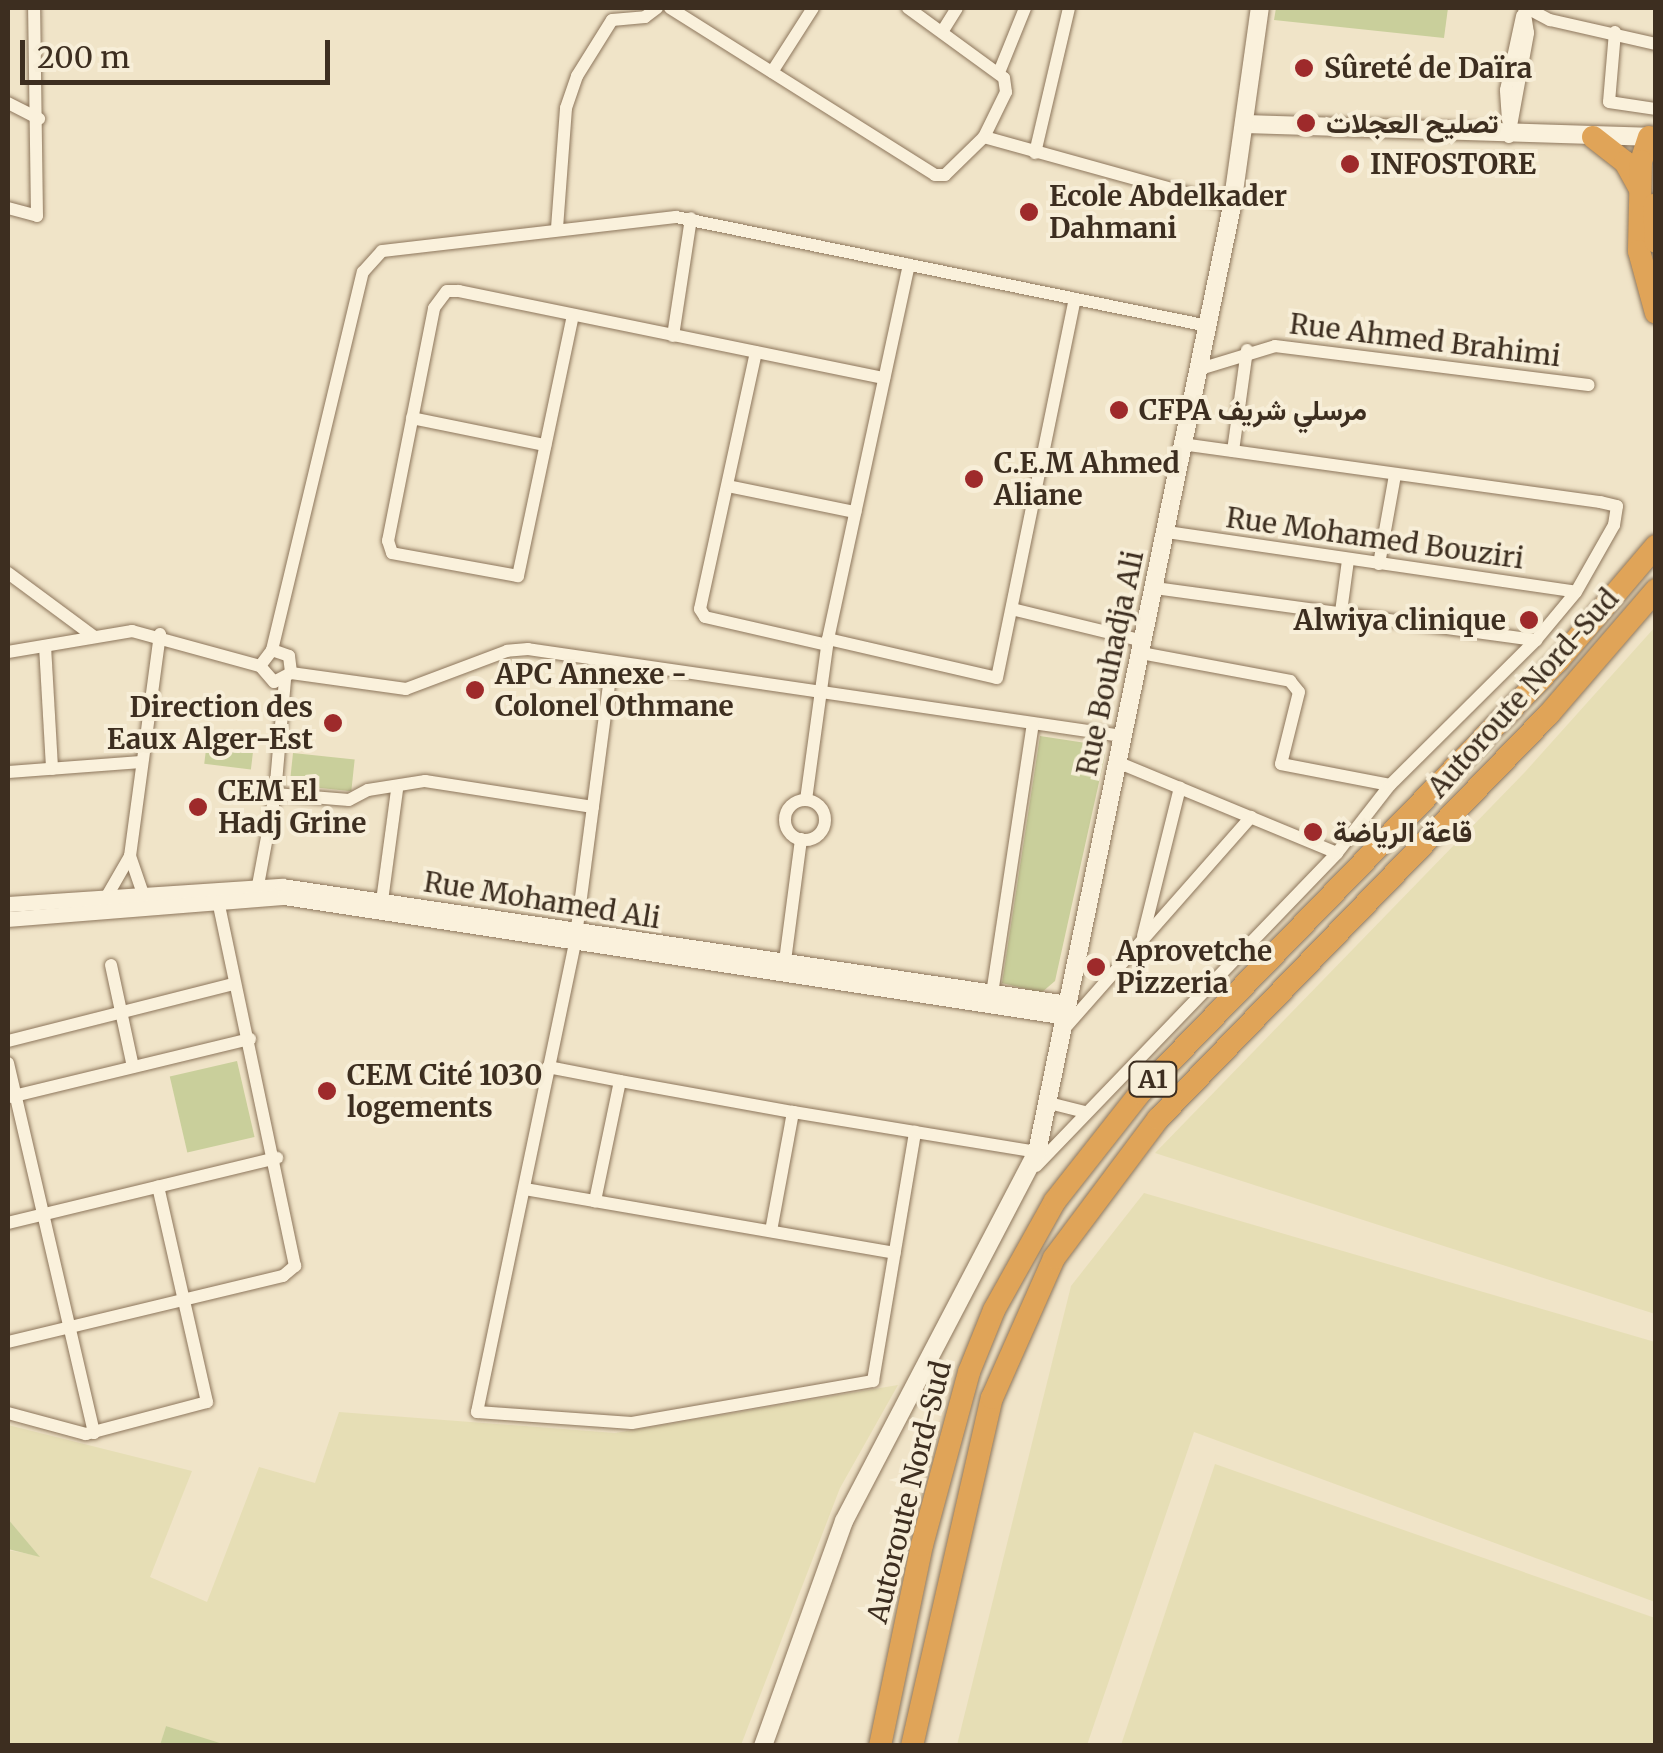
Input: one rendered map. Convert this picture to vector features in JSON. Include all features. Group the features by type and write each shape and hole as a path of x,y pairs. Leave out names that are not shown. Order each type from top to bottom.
{"highway":[{"path":"1593,137 1650,178"},
{"path":"1652,137 1641,274 1656,312"},
{"path":"1650,178 1656,242"},
{"name":"Autoroute Nord-Sud","path":"880,1746 922,1545 969,1372 994,1310 1054,1200 1140,1093 1558,662 1656,546"},
{"name":"Autoroute Nord-Sud","path":"912,1746 992,1398 1029,1302 1064,1243 1158,1120 1549,714 1656,590"}],"main road":[{"name":"Rue Bouhadja Ali","path":"764,1746 844,1521 1037,1152 1232,206 1260,8"},
{"path":"1245,124 1508,137 1652,137"}],"street":[{"path":"8,208 36,216 34,8"},
{"path":"557,228 566,108 612,14 645,17 658,8"},
{"path":"670,8 934,175 952,172 984,137 1006,92 1000,70 1025,8"},
{"path":"772,72 810,8"},
{"path":"908,8 1000,70"},
{"path":"942,32 957,8"},
{"path":"1035,153 1069,8"},
{"path":"1525,8 1550,20 1656,44"},
{"path":"1508,137 1528,33 1525,8"},
{"path":"1615,32 1609,102 1656,108"},
{"path":"8,103 38,119"},
{"path":"984,137 1232,206"},
{"path":"674,336 691,218"},
{"path":"260,666 272,650 363,272 373,257 557,228 691,218 1208,326"},
{"path":"806,800 818,805 825,823 814,838 801,839 791,833 786,817 806,800 828,642 909,264"},
{"path":"573,315 521,570 508,579 388,548 439,296 460,291 884,378"},
{"path":"756,352 702,613 998,678 1074,299"},
{"name":"Rue Ahmed Brahimi","path":"1200,369 1247,350 1275,346 1589,385"},
{"path":"1234,452 1247,350"},
{"path":"412,418 545,445"},
{"path":"1022,1182 1084,1112 1337,853 1390,784 1536,640 1576,592 1604,548 1617,506 1184,444"},
{"path":"1380,564 1395,475"},
{"path":"728,486 855,512"},
{"name":"Rue Mohamed Bouziri","path":"1167,532 1576,592"},
{"path":"1341,612 1348,560"},
{"path":"8,573 93,636"},
{"path":"1155,588 1536,640"},
{"path":"1012,609 1142,647 1290,681 1299,692 1280,764 1390,784"},
{"path":"133,904 130,856 160,634"},
{"path":"8,652 93,636 160,634 260,666 268,680 288,676 406,689 518,648 1122,736"},
{"path":"44,646 52,769"},
{"path":"257,892 275,794 288,676 289,656 272,650"},
{"path":"612,662 576,936 525,1189 510,1234 477,1412 632,1423 867,1384 878,1376 915,1132"},
{"path":"992,994 1032,724"},
{"path":"8,772 142,762"},
{"path":"1116,762 1337,853"},
{"path":"275,794 349,800 368,790 397,790 425,781 592,808"},
{"path":"1142,941 1180,788"},
{"path":"382,901 397,790"},
{"path":"8,919 133,904 218,901 257,892 576,936 1065,1017 1142,941 1251,817"},
{"path":"784,961 801,839"},
{"path":"130,856 107,896 133,904"},
{"name":"Rue Mohamed Ali","path":"8,904 107,896 133,904 257,892 382,901 576,936 784,961 992,994 1065,1017"},
{"path":"8,1342 291,1272 297,1256 250,1039 233,984 218,901"},
{"path":"111,965 134,1067"},
{"path":"8,1041 233,984"},
{"path":"11,1096 250,1039"},
{"path":"8,1063 11,1096 44,1215 94,1432"},
{"path":"548,1067 1037,1152"},
{"path":"595,1202 620,1081"},
{"path":"1049,1103 1084,1112"},
{"path":"772,1231 793,1112"},
{"path":"8,1223 277,1158"},
{"path":"8,1413 94,1432 207,1402 158,1187"},
{"path":"525,1189 894,1253"}],"shaded area":[{"path":"1655,627 1655,1314 1155,1153 1525,772"},
{"path":"1144,1193 1655,1342 1655,1602 1194,1432 1087,1745 957,1745 1071,1286"},
{"path":"898,1385 840,1488 741,1745 226,1746 166,1726 160,1745 8,1745 8,1550 39,1556 8,1519 8,1425 192,1471 150,1577 207,1602 259,1467 315,1483 339,1412 615,1433"},
{"path":"1215,1464 1655,1618 1655,1745 1121,1745"}],"green space":[{"path":"1276,8 1448,8 1444,38 1274,20"},
{"path":"208,733 255,739 251,769 204,764"},
{"path":"1040,736 1099,745 1105,755 1055,981 1041,993 1002,983"},
{"path":"293,753 355,759 351,791 290,785"},
{"path":"237,1061 255,1137 187,1153 170,1077"},
{"path":"8,1519 40,1557 8,1549"},
{"path":"166,1726 226,1745 160,1745"}],"place":[{"name":"Sûreté de Daïra","path":"1304,68"},
{"name":"تصليح العجلات","path":"1306,123"},
{"name":"INFOSTORE","path":"1350,164"},
{"name":"Ecole Abdelkader Dahmani","path":"1029,212"},
{"name":"CFPA مرسلي شريف","path":"1119,410"},
{"name":"C.E.M Ahmed Aliane","path":"974,479"},
{"name":"Alwiya clinique","path":"1529,620"},
{"name":"APC Annexe - Colonel Othmane","path":"475,690"},
{"name":"Direction des Eaux Alger-Est","path":"333,723"},
{"name":"CEM El Hadj Grine","path":"198,807"},
{"name":"قاعة الرياضة","path":"1313,832"},
{"name":"Aprovetche Pizzeria","path":"1096,967"},
{"name":"CEM Cité 1030 logements","path":"327,1091"}]}
